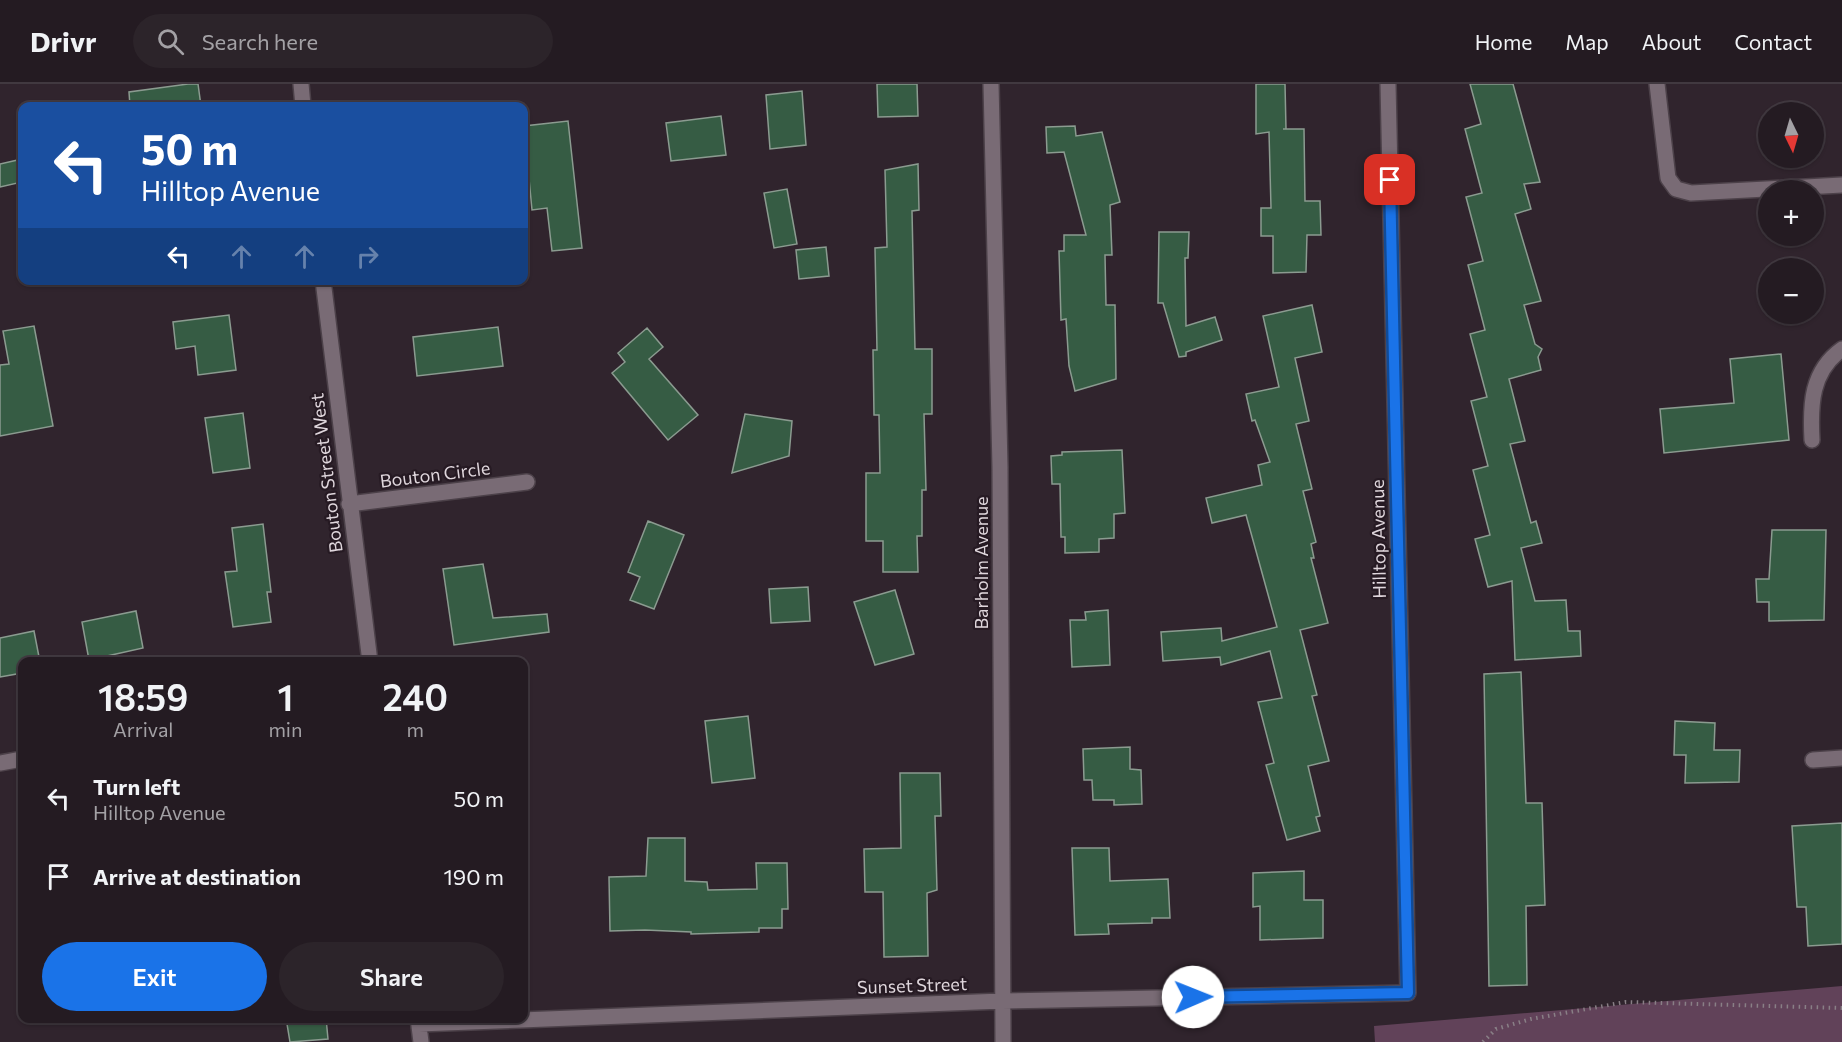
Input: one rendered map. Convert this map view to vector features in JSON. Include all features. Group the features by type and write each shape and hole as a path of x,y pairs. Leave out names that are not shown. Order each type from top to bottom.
{"street":[{"path":"301,84 303,102"},
{"name":"Barholm Avenue","path":"991,84 1000,467 1003,1042"},
{"name":"Hilltop Avenue","path":"1388,84 1408,993"},
{"path":"1658,84 1668,178 1676,189 1683,193 1842,185"},
{"name":"Bouton Street West","path":"324,285 369,657"},
{"path":"1812,440 1810,406 1816,378 1834,355 1842,349"},
{"name":"Bouton Circle","path":"349,504 527,482"},
{"path":"1813,760 1842,758"},
{"path":"0,763 18,760"},
{"name":"Sunset Street","path":"528,1017 1002,1001 1408,993"},
{"path":"418,1023 421,1042"}],"path":[{"path":"1483,1042 1496,1029 1531,1019 1626,1002 1842,1008"}],"shaded area":[{"path":"1842,986 1842,1042 1375,1042 1374,1026"}],"building":[{"path":"198,84 200,102 130,102 129,92"},
{"path":"877,84 917,84 918,116 878,117"},
{"path":"1256,84 1285,84 1286,129 1304,129 1305,201 1320,201 1321,235 1307,235 1306,272 1273,273 1273,236 1261,236 1261,208 1271,208 1269,132 1256,134"},
{"path":"1470,84 1513,84 1540,182 1524,184 1531,209 1515,214 1541,301 1524,305 1535,344 1542,349 1538,357 1541,370 1509,379 1525,441 1510,444 1531,523 1536,521 1542,543 1521,548 1535,601 1566,600 1568,631 1580,631 1581,656 1515,660 1512,581 1488,587 1475,539 1490,535 1473,470 1488,466 1471,401 1487,397 1470,334 1485,330 1468,265 1483,261 1466,197 1482,193 1465,129 1481,124"},
{"path":"802,91 806,145 770,149 766,95"},
{"path":"721,116 726,155 671,161 666,123"},
{"path":"568,121 582,248 552,251 547,208 532,210 528,168 528,126"},
{"path":"1075,126 1076,136 1102,132 1120,202 1110,205 1112,255 1105,255 1106,305 1115,305 1116,379 1075,391 1069,366 1066,319 1061,320 1059,251 1064,251 1064,235 1086,235 1064,152 1047,153 1046,127"},
{"path":"18,160 18,183 0,187 0,164"},
{"path":"918,164 919,210 912,211 915,349 932,349 932,414 924,414 926,490 922,490 922,536 917,536 918,572 883,572 883,541 866,541 866,473 880,473 879,415 874,415 873,350 877,350 875,248 887,247 885,170"},
{"path":"787,189 797,244 774,248 764,193"},
{"path":"1159,232 1189,232 1188,258 1185,258 1186,326 1215,317 1222,340 1186,352 1186,356 1179,357 1163,303 1158,303"},
{"path":"826,247 829,276 799,279 796,250"},
{"path":"1312,305 1322,352 1295,358 1309,421 1296,424 1312,489 1303,491 1316,542 1311,544 1314,558 1311,558 1328,623 1300,630 1317,695 1312,696 1329,761 1308,766 1320,816 1316,817 1320,831 1287,840 1266,765 1274,763 1258,702 1282,698 1270,651 1221,665 1220,657 1163,661 1161,632 1221,628 1222,641 1277,627 1246,515 1212,523 1206,498 1262,485 1258,465 1270,462 1255,420 1252,421 1246,394 1279,387 1263,316"},
{"path":"229,315 236,370 198,375 195,346 176,349 173,322"},
{"path":"34,326 53,426 0,436 0,365 9,364 3,331"},
{"path":"498,327 503,366 417,376 413,337"},
{"path":"647,328 663,347 649,359 698,415 668,440 612,373 625,362 618,353"},
{"path":"1781,354 1789,440 1664,453 1660,409 1734,403 1730,359"},
{"path":"243,413 250,468 213,473 205,418"},
{"path":"745,414 792,421 789,456 732,473"},
{"path":"1122,450 1125,513 1114,514 1114,538 1099,539 1099,552 1065,553 1065,537 1061,537 1060,484 1052,484 1051,456 1062,455 1062,452"},
{"path":"648,521 684,535 654,609 630,600 640,577 628,572"},
{"path":"263,524 271,592 267,592 271,622 233,627 225,572 237,571 232,528"},
{"path":"1772,530 1826,530 1824,620 1769,621 1769,602 1757,602 1756,579 1769,579"},
{"path":"483,564 493,618 547,614 549,632 454,645 443,569"},
{"path":"808,587 810,621 771,623 769,589"},
{"path":"895,590 914,654 875,665 854,602"},
{"path":"1108,610 1110,665 1072,667 1070,620 1086,620 1085,612"},
{"path":"136,611 143,648 102,657 88,657 82,622"},
{"path":"34,631 39,657 18,657 18,674 0,677 0,638"},
{"path":"1521,672 1526,803 1542,803 1545,905 1526,906 1527,985 1489,986 1484,674"},
{"path":"748,716 755,778 712,783 705,721"},
{"path":"1675,721 1715,723 1714,750 1740,750 1739,782 1685,783 1686,755 1674,755"},
{"path":"1130,747 1130,769 1141,770 1142,804 1114,805 1114,800 1093,800 1092,780 1084,780 1083,749"},
{"path":"900,773 940,773 941,816 935,816 937,890 927,893 928,956 884,957 883,892 865,892 864,849 901,848"},
{"path":"1842,823 1842,944 1808,946 1806,907 1797,907 1792,826"},
{"path":"648,838 685,838 685,881 707,882 708,890 757,889 756,863 787,863 788,909 782,909 782,928 759,928 759,932 691,934 691,932 645,930 610,931 609,877 646,876"},
{"path":"1072,848 1109,848 1110,881 1168,879 1170,918 1152,918 1152,923 1108,924 1109,934 1075,935"},
{"path":"1304,871 1304,900 1323,900 1323,938 1260,940 1260,906 1253,907 1253,873"},
{"path":"287,1023 326,1023 328,1039 290,1042"}],"route":[{"path":"1193,997 1408,993 1390,180"}]}
